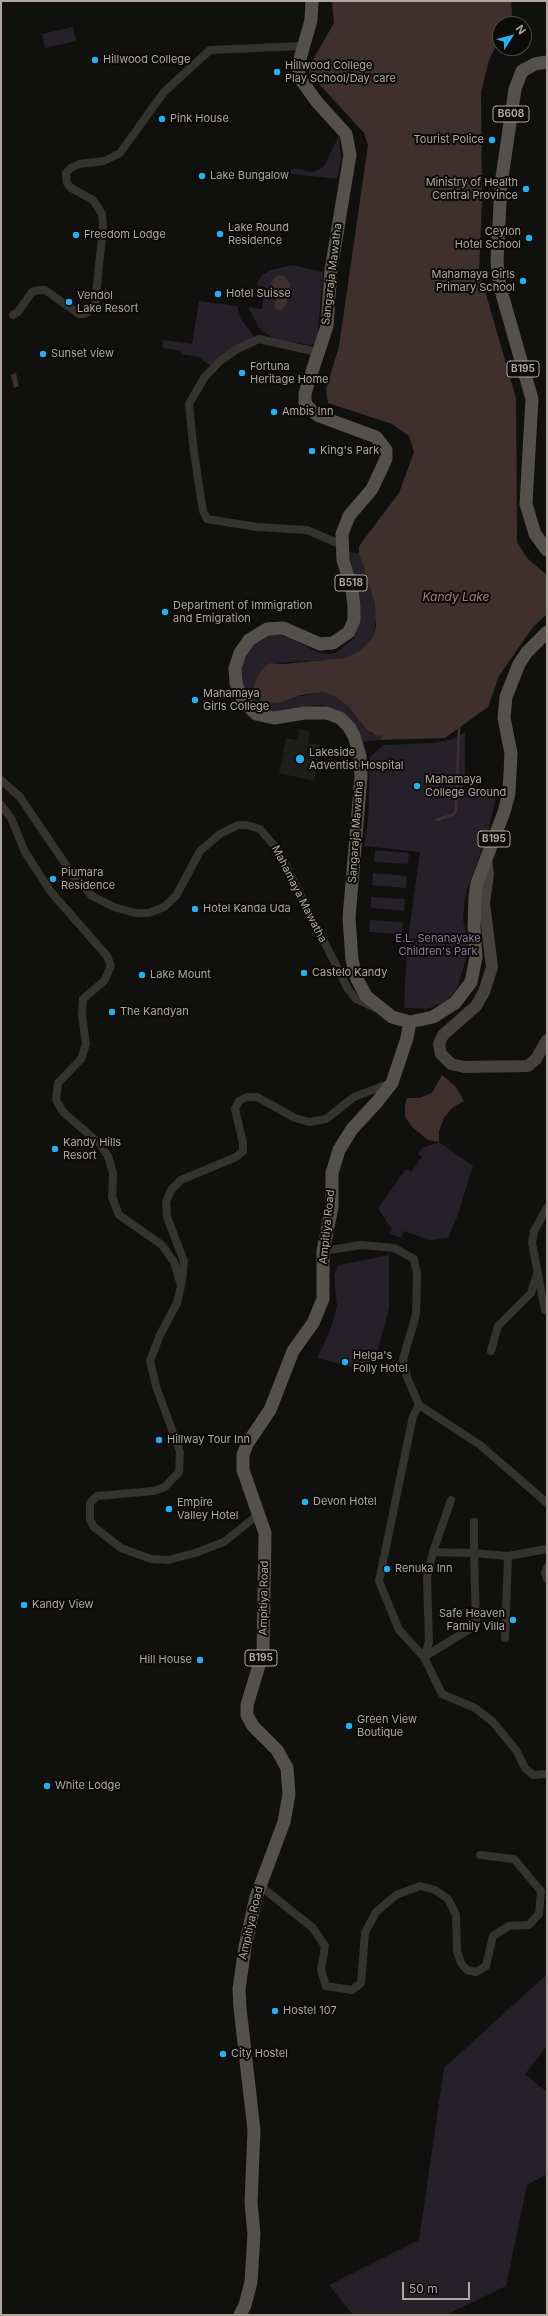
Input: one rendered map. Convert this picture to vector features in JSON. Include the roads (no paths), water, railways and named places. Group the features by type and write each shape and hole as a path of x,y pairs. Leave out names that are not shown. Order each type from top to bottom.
{"main road":[{"name":"Sangaraja Mawatha","path":"312,1 311,20 298,66 299,76 317,102 346,134 350,155 335,240 327,326 317,352 305,393 305,403 319,416 376,437 386,450 386,459 372,489 346,522 342,545 354,606 354,620 349,632 333,643 320,644 283,628 266,629 249,640 240,653 236,668 236,683 242,701 256,714 274,718 305,713 327,713 340,718 349,727 358,744 361,777 349,918 351,946 357,979 366,996 392,1018 410,1022 444,1012 462,997 471,982 476,957 474,896 502,818 509,793 511,753 504,718 506,697 518,664 527,652 547,632"},
{"name":"B608","path":"501,184 515,89 522,71 535,64 547,62"},
{"name":"B195","path":"501,184 497,262 500,287 532,399 526,504 535,534 547,550"},
{"path":"486,860 488,874 484,903 492,966 490,978 476,1006 443,1035 439,1044 440,1054 451,1064 464,1067 528,1066 536,1059 547,1040"},
{"name":"Ampitiya Road","path":"240,2315 245,2305 251,2282 254,2234 250,2203 254,2130 239,1989 245,1947 260,1885 284,1822 290,1794 287,1768 281,1756 253,1726 247,1715 247,1705 263,1652 265,1533 260,1513 243,1470 243,1455 247,1444 270,1410 293,1351 313,1323 323,1299 323,1251 332,1207 332,1173 338,1150 352,1129 378,1102 392,1082 407,1038 410,1022"}],"street":[{"path":"14,315 18,312 32,292 38,290 45,290 79,314 85,314 95,306 103,226 102,214 93,200 71,188 67,183 66,173 71,168 79,164 104,161 120,153 164,92 210,50 304,46"},
{"path":"317,352 259,339 237,349 220,362 204,378 189,404 194,453 203,511 207,519 257,527 307,530 342,545"},
{"name":"Mahamaya Mawatha","path":"1,780 20,797 68,868 92,896 114,907 135,913 149,913 164,907 172,899 200,852 220,834 238,825 248,825 260,830 278,850 348,989 356,999 382,1011"},
{"path":"1,805 10,818 25,852 51,892 107,956 111,966 104,981 83,999 82,1015 86,1044 81,1059 58,1083 56,1100 63,1112 98,1143 108,1156 113,1173 112,1197 119,1215 133,1227 162,1245 174,1262 181,1286"},
{"path":"260,1513 224,1542 195,1553 168,1560 151,1559 121,1548 98,1530 90,1520 90,1503 97,1496 154,1491 165,1487 179,1472 180,1452 158,1393 150,1361 160,1335 177,1303 184,1261 167,1217 166,1202 171,1190 181,1180 236,1158 243,1151 244,1143 236,1109 239,1101 247,1096 257,1097 295,1118 309,1122 326,1119 354,1097 392,1082"},
{"path":"545,1310 543,1290 537,1273 532,1243 534,1231 547,1208"},
{"path":"323,1251 367,1245 394,1248 414,1259 417,1274 416,1315 403,1359 406,1377 419,1405 480,1445 547,1503"},
{"path":"491,1351 498,1326 531,1293 537,1273"},
{"path":"419,1405 413,1416 378,1581 399,1630 424,1657 442,1694 476,1708 492,1722 516,1750 525,1768 533,1775 547,1774"},
{"path":"424,1657 429,1642 427,1578 433,1552 451,1500"},
{"path":"424,1657 476,1625 474,1522"},
{"path":"433,1552 508,1556 547,1550"},
{"path":"505,1638 508,1556"},
{"path":"547,1568 547,1579"},
{"path":"260,1885 313,1928 325,1946 321,1970 326,1986 352,1990 361,1982 365,1933 376,1912 396,1895 420,1886 435,1890 448,1899 456,1915 457,1951 461,1963 467,1970 476,1972 486,1966 493,1936 509,1926 529,1925 539,1914 541,1891 514,1859 480,1855"}],"water":[{"name":"Kandy Lake","path":"332,1 511,1 511,16 492,16 492,54 489,60 481,92 482,202 479,270 516,398 517,542 527,558 547,575 547,614 533,627 499,676 488,707 445,738 380,740 382,735 377,736 367,730 349,707 336,697 324,692 301,695 278,703 262,702 254,694 254,685 260,672 270,663 284,664 346,658 362,649 373,637 376,626 375,603 359,553 359,546 399,493 414,452 409,436 392,424 328,403 326,390 339,346 368,145 364,133 309,73 310,65 334,23"},
{"path":"279,275 284,276 290,284 287,303 283,309 280,310 276,309 274,305 277,300 271,283 274,278"},
{"path":"16,373 19,386 14,388 11,375"},
{"path":"442,1075 455,1086 464,1101 452,1108 444,1118 439,1131 439,1142 428,1140 412,1127 405,1116 405,1106 407,1098 419,1098 432,1093"}],"waterway":[{"path":"437,820 454,814 456,810 459,727"}],"place":[{"name":"Hillwood College","path":"95,60"},
{"name":"Hillwood College Play School/Day care","path":"277,72"},
{"name":"Pink House","path":"162,119"},
{"name":"Tourist Police","path":"492,140"},
{"name":"Lake Bungalow","path":"202,176"},
{"name":"Ministry of Health Central Province","path":"526,189"},
{"name":"Lake Round Residence","path":"220,234"},
{"name":"Freedom Lodge","path":"76,235"},
{"name":"Ceylon Hotel School","path":"529,238"},
{"name":"Mahamaya Girls Primary School","path":"523,281"},
{"name":"Hotel Suisse","path":"218,294"},
{"name":"Vendol Lake Resort","path":"69,302"},
{"name":"Sunset view","path":"43,354"},
{"name":"Fortuna Heritage Home","path":"242,373"},
{"name":"Ambis Inn","path":"274,412"},
{"name":"King's Park","path":"312,451"},
{"name":"Department of Immigration and Emigration","path":"165,612"},
{"name":"Mahamaya Girls College","path":"195,700"},
{"name":"Lakeside Adventist Hospital","path":"300,759"},
{"name":"Mahamaya College Ground","path":"417,786"},
{"name":"Piumara Residence","path":"53,879"},
{"name":"Hotel Kanda Uda","path":"195,909"},
{"name":"Castelo Kandy","path":"304,973"},
{"name":"Lake Mount","path":"142,975"},
{"name":"The Kandyan","path":"112,1012"},
{"name":"Kandy Hills Resort","path":"55,1149"},
{"name":"Helga's Folly Hotel","path":"345,1362"},
{"name":"Hillway Tour Inn","path":"159,1440"},
{"name":"Devon Hotel","path":"305,1502"},
{"name":"Empire Valley Hotel","path":"169,1509"},
{"name":"Renuka Inn","path":"387,1569"},
{"name":"Kandy View","path":"24,1605"},
{"name":"Safe Heaven Family Villa","path":"513,1620"},
{"name":"Hill House","path":"200,1660"},
{"name":"Green View Boutique","path":"349,1726"},
{"name":"White Lodge","path":"47,1786"},
{"name":"Hostel 107","path":"275,2011"},
{"name":"City Hostel","path":"223,2054"}],"park label":[{"name":"E.L. Senanayake Children's Park","path":"438,945"}]}
